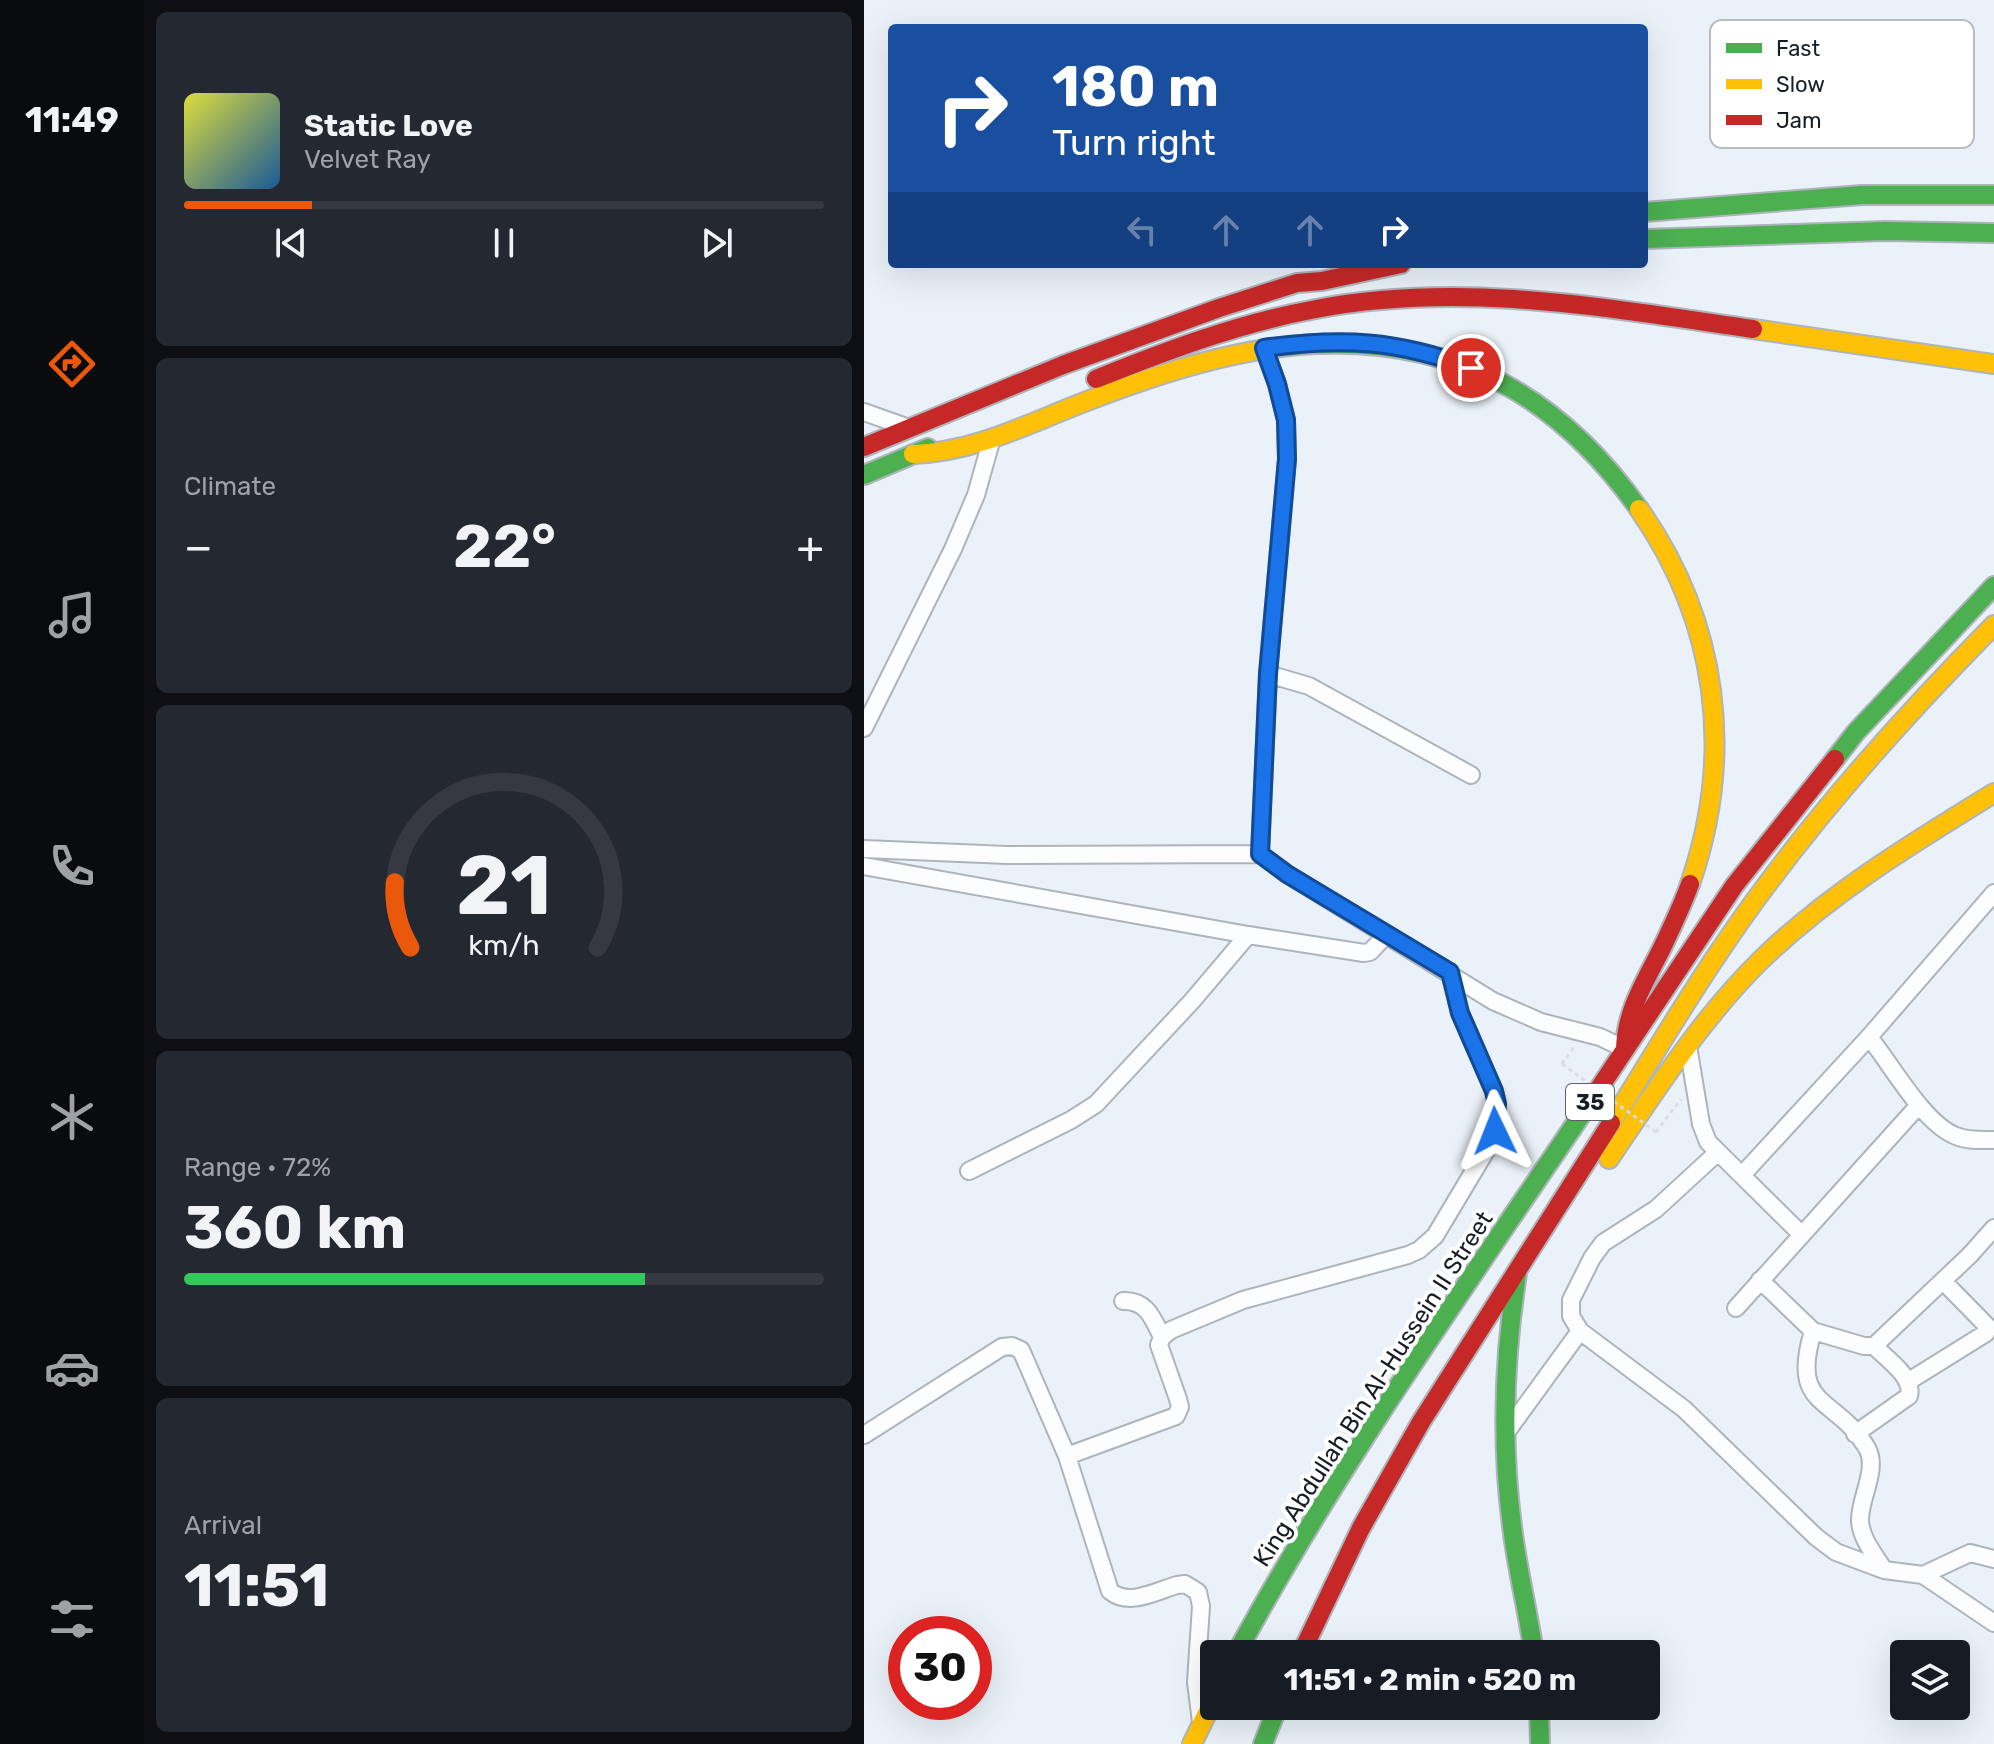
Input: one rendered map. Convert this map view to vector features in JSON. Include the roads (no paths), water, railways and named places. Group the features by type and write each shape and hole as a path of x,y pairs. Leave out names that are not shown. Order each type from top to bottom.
{"main road":[{"path":"1648,212 1862,195 1994,195"},
{"path":"1648,239 1870,232 1994,233"},
{"path":"864,447 1063,365 1297,283 1324,268"},
{"path":"1297,283 1382,268"},
{"path":"864,475 1207,335 1295,312 1397,298 1445,295 1600,306 1994,364"},
{"path":"913,454 945,453 992,438 1170,371 1264,348 1340,341 1393,346 1444,358 1497,380 1546,411 1589,448 1631,497 1676,572 1695,619 1708,667 1716,742 1714,792 1706,841 1667,938 1627,1019 1625,1049"},
{"name":"King Abdullah Bin Al-Hussein II Street","path":"1244,1640 1274,1584 1359,1446 1696,939 1789,813 1899,684 1994,586"},
{"name":"35","path":"1308,1640 1390,1475 1687,1000 1753,904 1875,753 1994,625"},
{"path":"1529,1252 1550,1241 1565,1224 1688,1044 1742,981 1810,915 1897,852 1994,793"},
{"name":"35","path":"1518,1270 1508,1335 1505,1434 1512,1529 1532,1640"},
{"path":"1192,1744 1204,1720"},
{"path":"1263,1744 1272,1720"},
{"path":"1539,1720 1540,1744"}],"street":[{"path":"1260,854 1268,674 1287,459 1286,420 1264,348"},
{"path":"864,412 911,428"},
{"path":"864,728 953,549 976,495 992,438"},
{"path":"1268,674 1309,686 1471,775"},
{"path":"864,849 1007,855 1260,854 1287,874 1486,997 1524,1016 1600,1037 1625,1049"},
{"path":"864,866 1364,953 1370,952 1386,935"},
{"path":"1742,1175 1869,1037 1994,893"},
{"path":"969,1171 1071,1120 1096,1104 1192,1001 1248,935"},
{"path":"1067,1456 1176,1416 1180,1407 1159,1345 1162,1337 1171,1330 1243,1300 1408,1255 1435,1236 1495,1131 1497,1104 1460,1013 1450,972"},
{"path":"1869,1037 1919,1105 1954,1136 1994,1140"},
{"path":"1688,1044 1701,1124 1708,1142 1802,1235"},
{"path":"1736,1308 1919,1105"},
{"path":"1717,1153 1656,1209 1603,1243 1571,1300 1571,1316 1580,1331 1684,1409 1816,1537 1836,1552 1884,1570 1923,1575 1994,1623"},
{"path":"1760,1280 1813,1331 1874,1346 1994,1228"},
{"path":"1909,1381 1986,1333 1988,1327 1943,1281"},
{"path":"1123,1301 1145,1307 1162,1337"},
{"path":"1505,1434 1580,1331"},
{"path":"1813,1331 1806,1354 1808,1384 1867,1449 1870,1458 1861,1529 1884,1570"},
{"path":"864,1435 1002,1347 1012,1346 1021,1350 1067,1456 1110,1591 1128,1599 1185,1584 1198,1592 1201,1606 1196,1682 1201,1725"},
{"path":"1855,1434 1909,1396 1911,1387 1909,1381 1874,1346"},
{"path":"1923,1575 1970,1553 1994,1559"}]}
